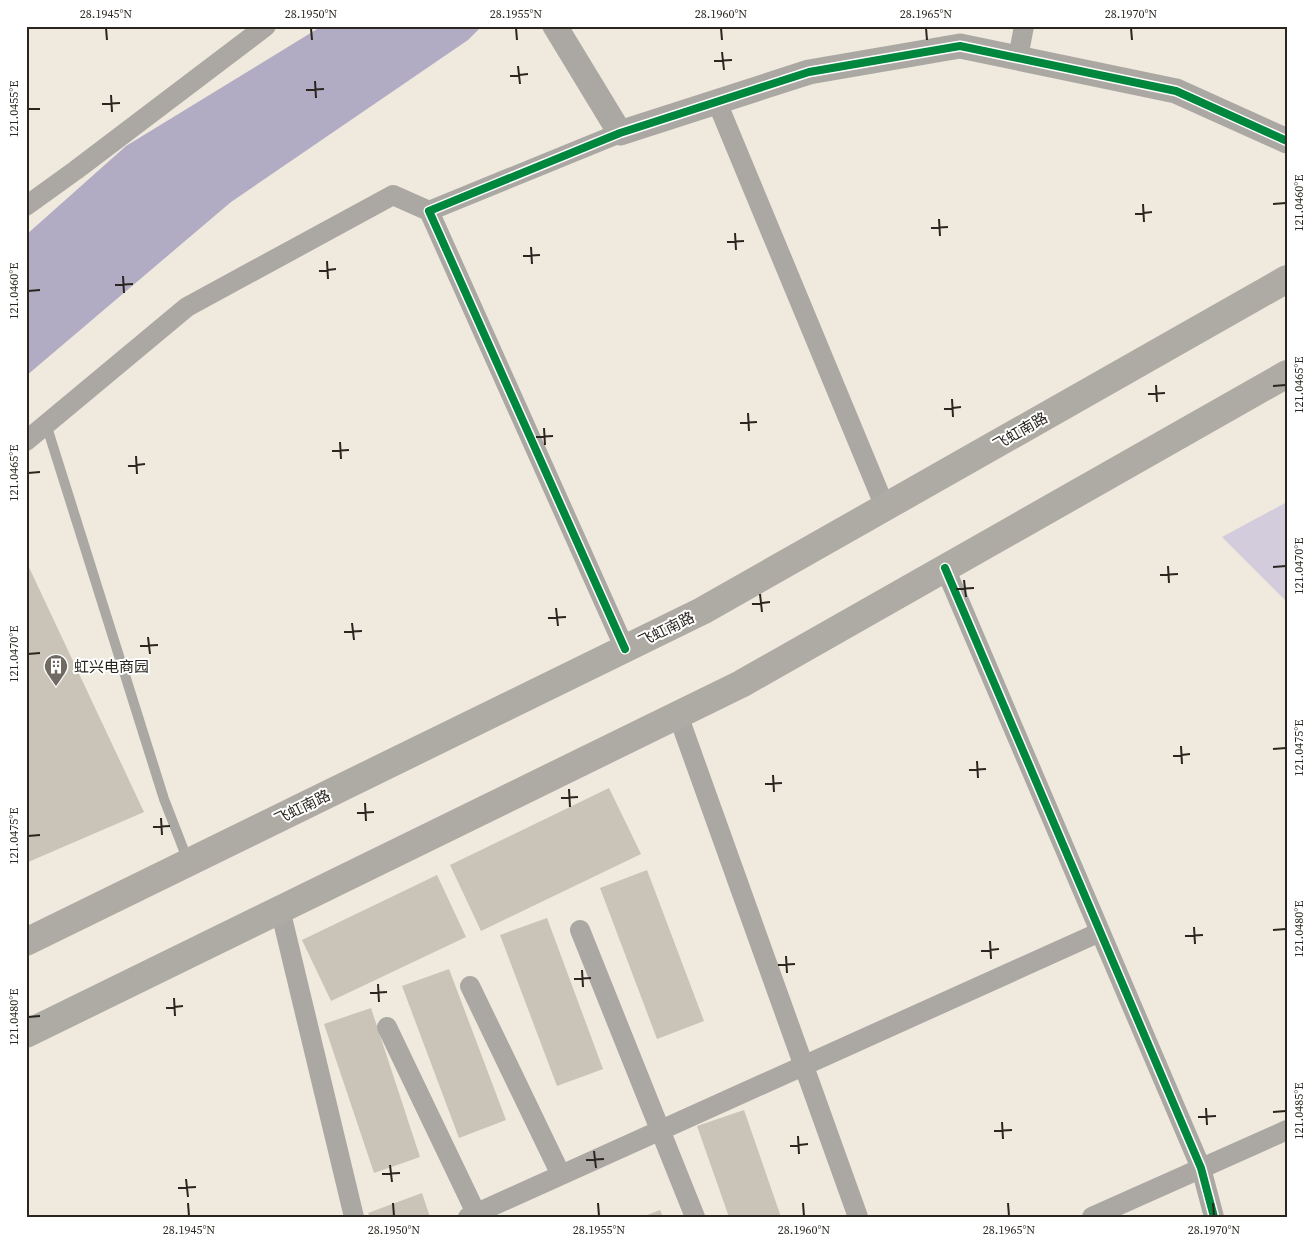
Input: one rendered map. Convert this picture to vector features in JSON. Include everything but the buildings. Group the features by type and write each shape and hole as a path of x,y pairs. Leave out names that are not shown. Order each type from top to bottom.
{"main road":[{"name":"飞虹南路","path":"26,942 702,611 1287,279"},
{"path":"26,1034 741,684 1287,374"}],"street":[{"path":"26,206 266,26"},
{"path":"555,26 620,133"},
{"path":"1018,58 1024,26"},
{"path":"428,211 620,133 809,72 960,46 1176,91 1287,141"},
{"path":"717,102 885,507"},
{"path":"26,441 187,307 393,195 428,211 625,649"},
{"path":"945,568 1201,1168 1214,1217"},
{"path":"678,715 858,1217"},
{"path":"280,909 354,1217"},
{"path":"580,930 695,1217"},
{"path":"387,1027 472,1215 1100,932"},
{"path":"470,986 561,1175"},
{"path":"1092,1217 1287,1130"}],"lane":[{"path":"46,424 164,799 189,862"}],"shaded area":[{"path":"322,26 482,26 468,40 231,202 26,376 26,235 126,146"},
{"path":"1287,502 1287,602 1222,537"}],"cycle path":[{"path":"625,649 429,211 620,133 809,72 960,46 1176,91 1287,141"},
{"path":"945,568 1201,1168 1214,1217"}],"place":[{"name":"虹兴电商园","path":"56,687"}]}
